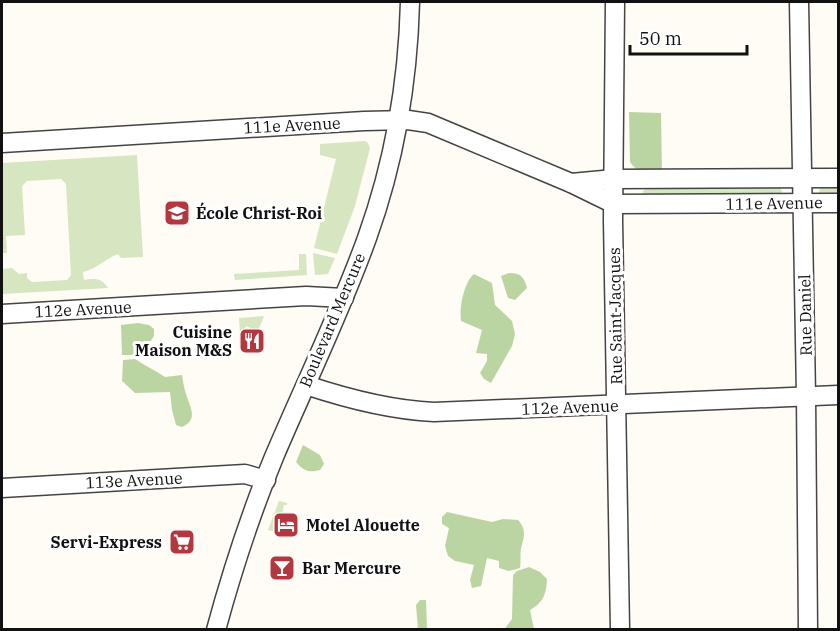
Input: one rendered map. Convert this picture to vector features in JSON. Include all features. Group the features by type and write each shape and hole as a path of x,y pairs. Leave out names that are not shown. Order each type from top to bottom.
{"street":[{"name":"Boulevard Mercure","path":"216,630 240,548 266,480 344,298 378,204 398,120 410,2"},
{"name":"Rue Saint-Jacques","path":"615,2 614,204 620,630"},
{"name":"Rue Daniel","path":"799,2 808,630"},
{"name":"111e Avenue","path":"2,143 398,120 428,123 571,183 614,204 838,203"},
{"name":"111e Avenue","path":"571,183 614,179 838,178"},
{"name":"112e Avenue","path":"2,314 306,296 344,298"},
{"name":"112e Avenue","path":"306,385 364,403 412,411 464,412 838,395"},
{"name":"113e Avenue","path":"2,488 245,474 266,480"}],"green space":[{"path":"629,112 661,113 662,173 640,170 630,162"},
{"path":"365,141 370,148 355,206 337,254 314,248 336,159 320,155 320,144"},
{"path":"137,155 143,257 121,258 118,254 93,269 83,272 84,280 98,280 108,288 2,294 2,269 12,268 19,274 27,273 27,278 32,282 67,280 71,275 66,184 61,179 27,181 22,186 25,235 6,236 7,253 2,253 2,163"},
{"path":"838,186 838,196 818,194 821,187"},
{"path":"648,187 780,187 782,192 777,196 644,196 643,191"},
{"path":"313,253 335,258 328,274 315,275"},
{"path":"299,254 306,254 307,275 235,280 234,274 299,270"},
{"path":"509,273 521,276 527,288 515,300 508,298 501,276"},
{"path":"474,274 492,283 495,305 512,321 515,334 512,346 491,383 480,373 487,361 487,354 476,353 482,330 461,321 463,296 467,283"},
{"path":"264,316 258,331 246,326 242,334 240,333 239,318"},
{"path":"138,323 149,325 154,329 154,336 150,342 133,343 134,355 122,355 121,325"},
{"path":"135,359 165,377 182,375 192,413 187,424 182,427 176,425 170,392 135,393 122,381 123,360"},
{"path":"303,445 320,455 324,464 320,470 306,470 296,462"},
{"path":"279,501 287,505 284,505 278,532 268,530"},
{"path":"447,512 492,522 503,519 518,520 523,527 524,534 520,568 509,571 499,568 499,561 487,558 481,586 472,588 470,580 474,565 455,561 448,556 445,546 449,528 442,524 442,517"},
{"path":"529,567 540,572 547,579 543,597 530,610 534,629 506,629 512,619 513,575"},
{"path":"420,600 426,600 427,629 418,629 416,605"}],"place":[{"name":"École Christ-Roi","path":"177,213"},
{"name":"Cuisine Maison M&S","path":"252,341"},
{"name":"Motel Alouette","path":"286,525"},
{"name":"Servi-Express","path":"182,542"},
{"name":"Bar Mercure","path":"282,568"}]}
